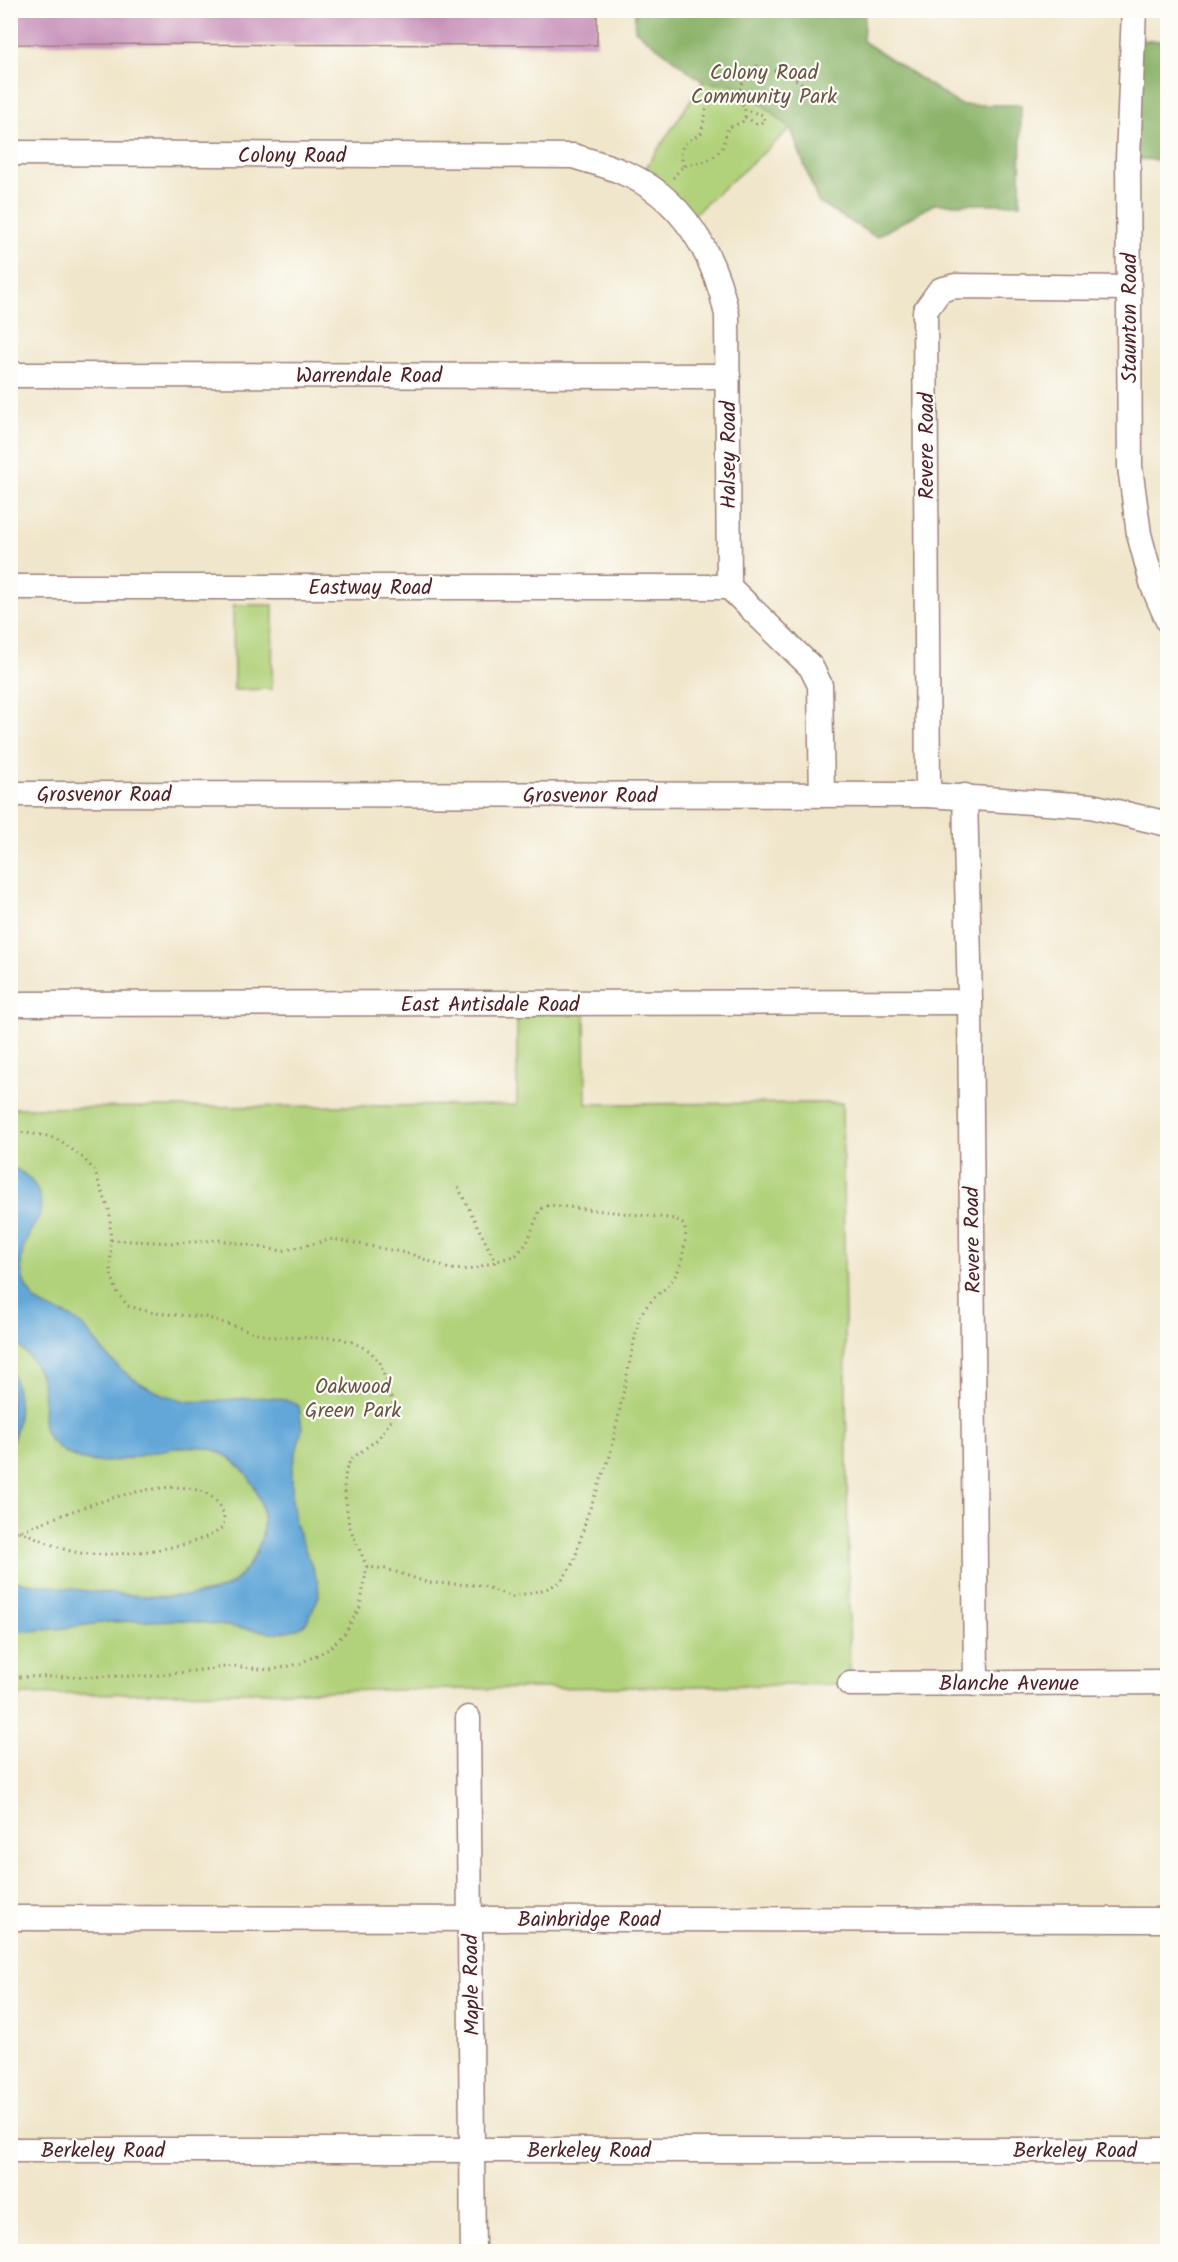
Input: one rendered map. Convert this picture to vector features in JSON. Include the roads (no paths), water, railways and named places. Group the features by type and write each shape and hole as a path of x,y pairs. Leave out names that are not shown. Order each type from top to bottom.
{"street":[{"name":"Staunton Road","path":"1134,10 1128,159 1130,467 1138,534 1153,586 1167,621"},
{"name":"Colony Road","path":"10,153 573,156"},
{"name":"Halsey Road","path":"573,156 623,172 678,210 697,236 721,284 728,315 729,586"},
{"name":"Revere Road","path":"928,795 925,311 940,290 955,286 1128,288"},
{"name":"Warrendale Road","path":"10,375 728,375"},
{"name":"Eastway Road","path":"10,587 729,586"},
{"path":"729,586 811,667 820,685 822,795"},
{"name":"Grosvenor Road","path":"10,794 928,795 1090,806 1167,824"},
{"name":"Revere Road","path":"965,796 970,1002 976,1684"},
{"name":"East Antisdale Road","path":"10,1004 970,1002"},
{"name":"Blanche Avenue","path":"850,1684 1167,1682"},
{"name":"Maple Road","path":"468,1718 473,2252"},
{"name":"Bainbridge Road","path":"10,1918 1167,1920"},
{"name":"Berkeley Road","path":"10,2150 1167,2150"}],"water":[{"path":"11,1167 24,1174 34,1184 40,1197 39,1215 26,1240 21,1264 24,1281 36,1300 75,1320 87,1330 120,1368 140,1383 163,1394 200,1402 274,1398 299,1406 302,1429 292,1468 292,1497 295,1524 318,1582 319,1596 308,1620 300,1628 278,1633 182,1620 108,1622 11,1632 11,1581 152,1596 206,1593 226,1587 243,1572 258,1549 263,1523 260,1500 247,1474 226,1455 217,1451 198,1447 179,1447 103,1462 84,1460 66,1453 48,1437 44,1429 44,1393 40,1375 30,1358 11,1339"},
{"path":"11,1370 16,1388 18,1417 11,1444"}],"park label":[{"name":"Colony Road Community Park","path":"764,84"},
{"name":"Oakwood Green Park","path":"353,1398"}]}
